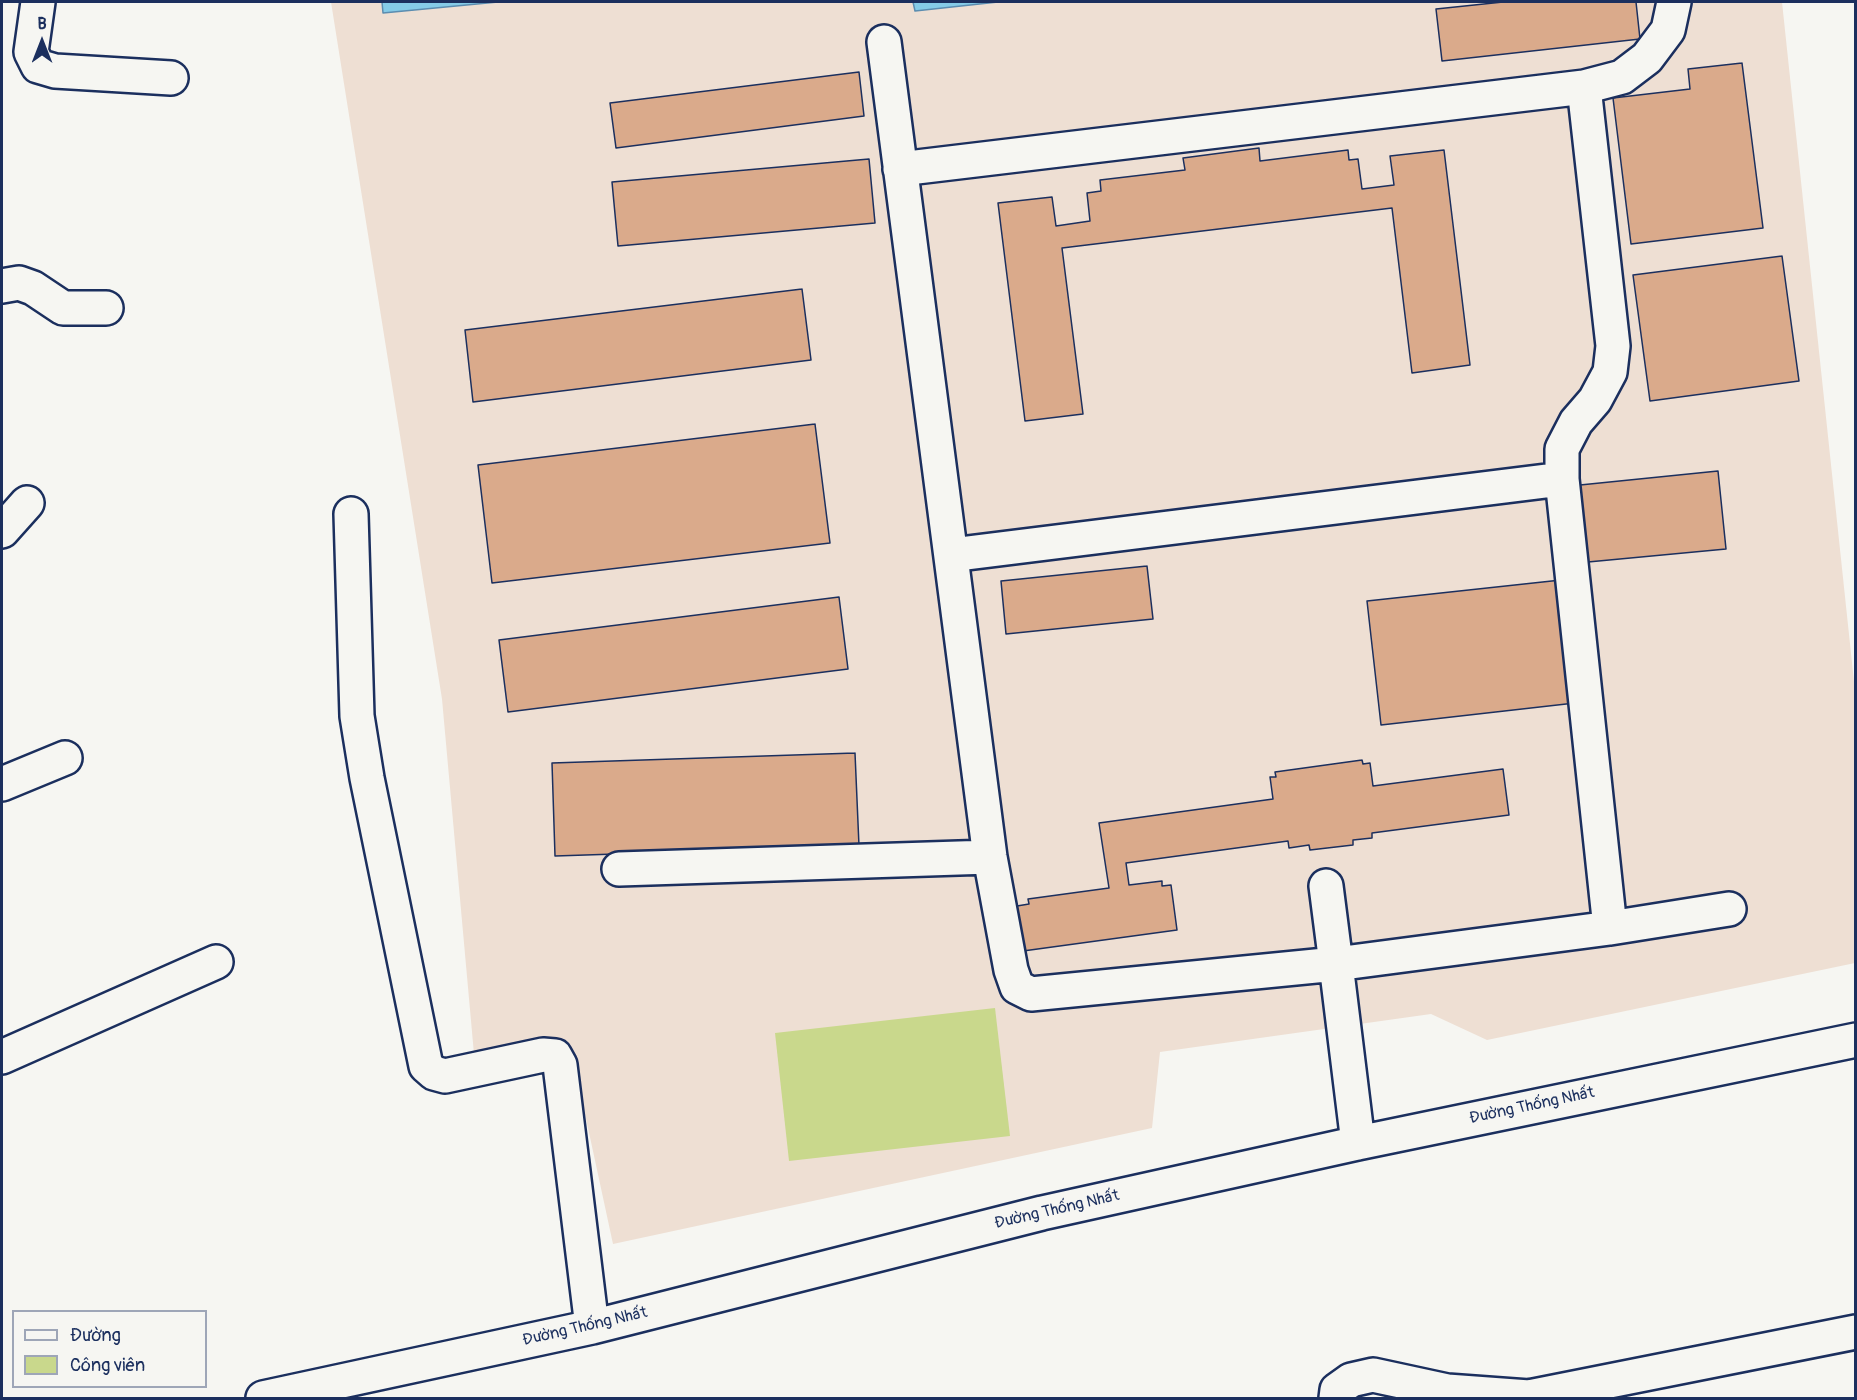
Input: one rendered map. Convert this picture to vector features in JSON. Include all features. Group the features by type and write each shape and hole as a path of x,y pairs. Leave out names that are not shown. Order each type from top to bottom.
{"street":[{"path":"38,2 31,52 38,66 55,71 171,78"},
{"path":"900,169 1584,87 1622,77 1647,58 1668,30 1674,2"},
{"path":"884,42 990,857 1011,970 1017,987 1031,994 1336,964 1610,928 1729,909"},
{"path":"1584,87 1613,346 1610,372 1595,399 1576,422 1562,449 1562,479 1610,928"},
{"path":"2,286 19,283 26,285 63,308 105,308"},
{"path":"951,555 1562,479"},
{"path":"2,531 27,503"},
{"path":"351,514 357,716 367,778 426,1066 434,1073 445,1076 543,1055 555,1056 560,1065 592,1326"},
{"path":"2,784 65,758"},
{"path":"619,869 990,857"},
{"path":"1326,886 1358,1143"},
{"path":"2,1056 216,962"},
{"name":"Đường Thống Nhất","path":"263,1398 592,1326 1042,1213 1358,1143 1856,1040"},
{"path":"1336,1398 1337,1390 1351,1380 1373,1375 1446,1391 1529,1397 1856,1332"}],"shaded area":[{"path":"331,2 1782,2 1855,691 1855,963 1487,1040 1431,1014 1160,1052 1152,1128 613,1244 574,1063 474,1054 442,699"}],"green space":[{"path":"995,1008 1010,1136 789,1161 775,1033"}],"water":[{"path":"382,2 498,2 383,13"},
{"path":"913,2 998,2 915,11"}],"building":[{"path":"1503,2 1636,2 1640,39 1442,61 1436,9"},
{"path":"1742,63 1763,228 1631,244 1613,98 1690,89 1688,69"},
{"path":"859,72 864,116 616,148 610,103"},
{"path":"1259,148 1260,161 1348,150 1349,160 1358,159 1362,189 1394,185 1390,156 1444,150 1470,365 1412,373 1392,208 1062,248 1083,414 1025,421 998,203 1052,197 1056,226 1090,221 1087,193 1101,191 1100,180 1185,170 1183,158"},
{"path":"869,159 875,223 618,246 612,182"},
{"path":"1782,256 1799,381 1650,401 1633,275"},
{"path":"802,289 811,360 473,402 465,330"},
{"path":"815,424 830,543 492,583 478,465"},
{"path":"1718,471 1726,549 1588,562 1580,485"},
{"path":"1147,566 1153,619 1006,634 1001,581"},
{"path":"1561,580 1575,703 1381,725 1367,601"},
{"path":"839,597 848,669 508,712 499,640"},
{"path":"855,753 859,846 555,856 552,763"},
{"path":"1362,760 1363,764 1370,763 1373,786 1503,769 1509,815 1372,833 1372,838 1353,840 1353,845 1310,850 1309,845 1289,848 1288,841 1126,863 1129,885 1162,881 1162,886 1171,885 1177,930 1023,951 1017,906 1029,904 1028,899 1109,888 1099,823 1273,799 1270,777 1276,777 1275,772"}]}
